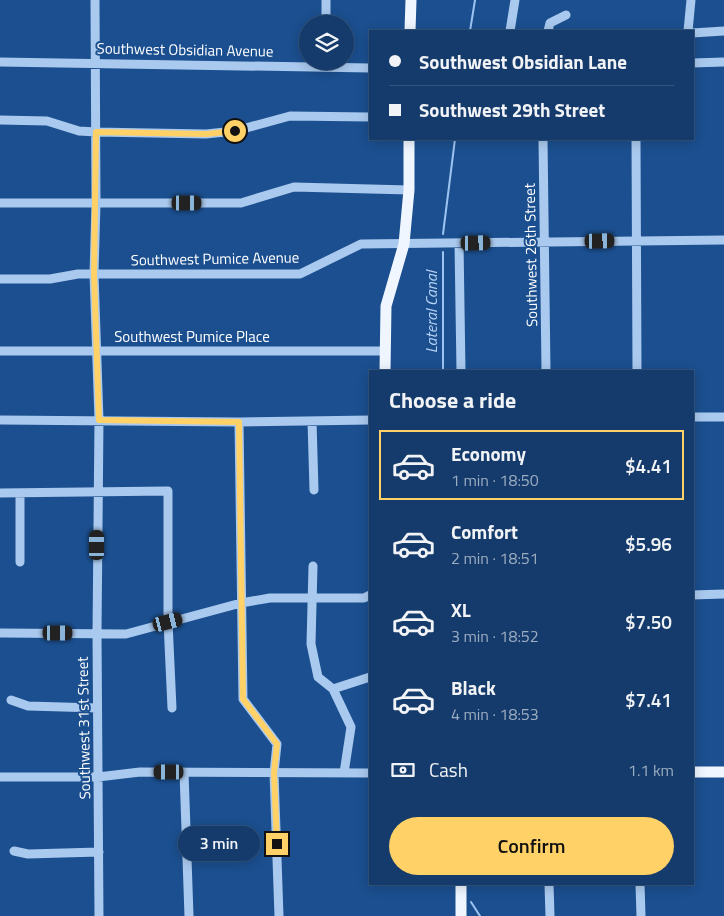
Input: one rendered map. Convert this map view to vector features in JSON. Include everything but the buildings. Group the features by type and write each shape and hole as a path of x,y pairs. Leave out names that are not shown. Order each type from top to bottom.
{"main road":[{"path":"410,30 411,0"},
{"path":"385,370 386,306 404,244 409,190 409,140"},
{"path":"694,772 724,772"},
{"path":"461,885 461,916"}],"street":[{"name":"Southwest 31st Street","path":"95,0 96,203 94,274 99,420 97,493 99,916"},
{"path":"326,0 326,15"},
{"path":"510,30 515,0"},
{"path":"688,30 691,0"},
{"path":"548,30 550,23 566,15"},
{"path":"694,33 724,31"},
{"name":"Southwest Obsidian Avenue","path":"0,62 299,64"},
{"path":"694,63 724,62"},
{"name":"Southwest Obsidian Avenue","path":"354,67 369,68"},
{"path":"0,120 47,121 78,131 206,134 235,131 290,116 369,117"},
{"name":"Southwest 26th Street","path":"543,140 546,242 546,370"},
{"path":"636,140 637,370"},
{"path":"0,203 241,204 294,187 409,190"},
{"name":"Southwest Pumice Avenue","path":"0,279 50,279 78,274 300,274 361,244 724,240"},
{"path":"459,243 460,370"},
{"name":"Southwest Pumice Place","path":"0,351 385,350"},
{"path":"694,417 724,417"},
{"path":"0,420 239,422 369,420"},
{"path":"312,421 314,490"},
{"path":"239,422 243,699 277,744 274,773 279,916"},
{"path":"0,493 168,491 168,622 172,708"},
{"path":"20,493 20,562"},
{"path":"313,566 311,644 318,677 333,689 351,727 344,773"},
{"path":"694,595 724,594"},
{"path":"0,633 126,634 241,603 270,598 364,598 369,596"},
{"path":"333,689 369,677"},
{"path":"11,700 28,706 98,708"},
{"path":"0,777 98,777 140,772 369,773"},
{"path":"184,772 189,916"},
{"path":"14,851 28,854 99,852"},
{"path":"550,885 550,916"},
{"path":"640,885 641,916"}],"waterway":[{"name":"Lateral Canal","path":"470,30 475,0"},
{"name":"Lateral Canal","path":"443,234 455,140"},
{"name":"Lateral Canal","path":"443,252 443,370"},
{"path":"471,902 480,916"}],"route":[{"path":"235,131 206,134 96,132 94,274 99,420 239,422 243,699 277,744 274,773 277,844"}]}
